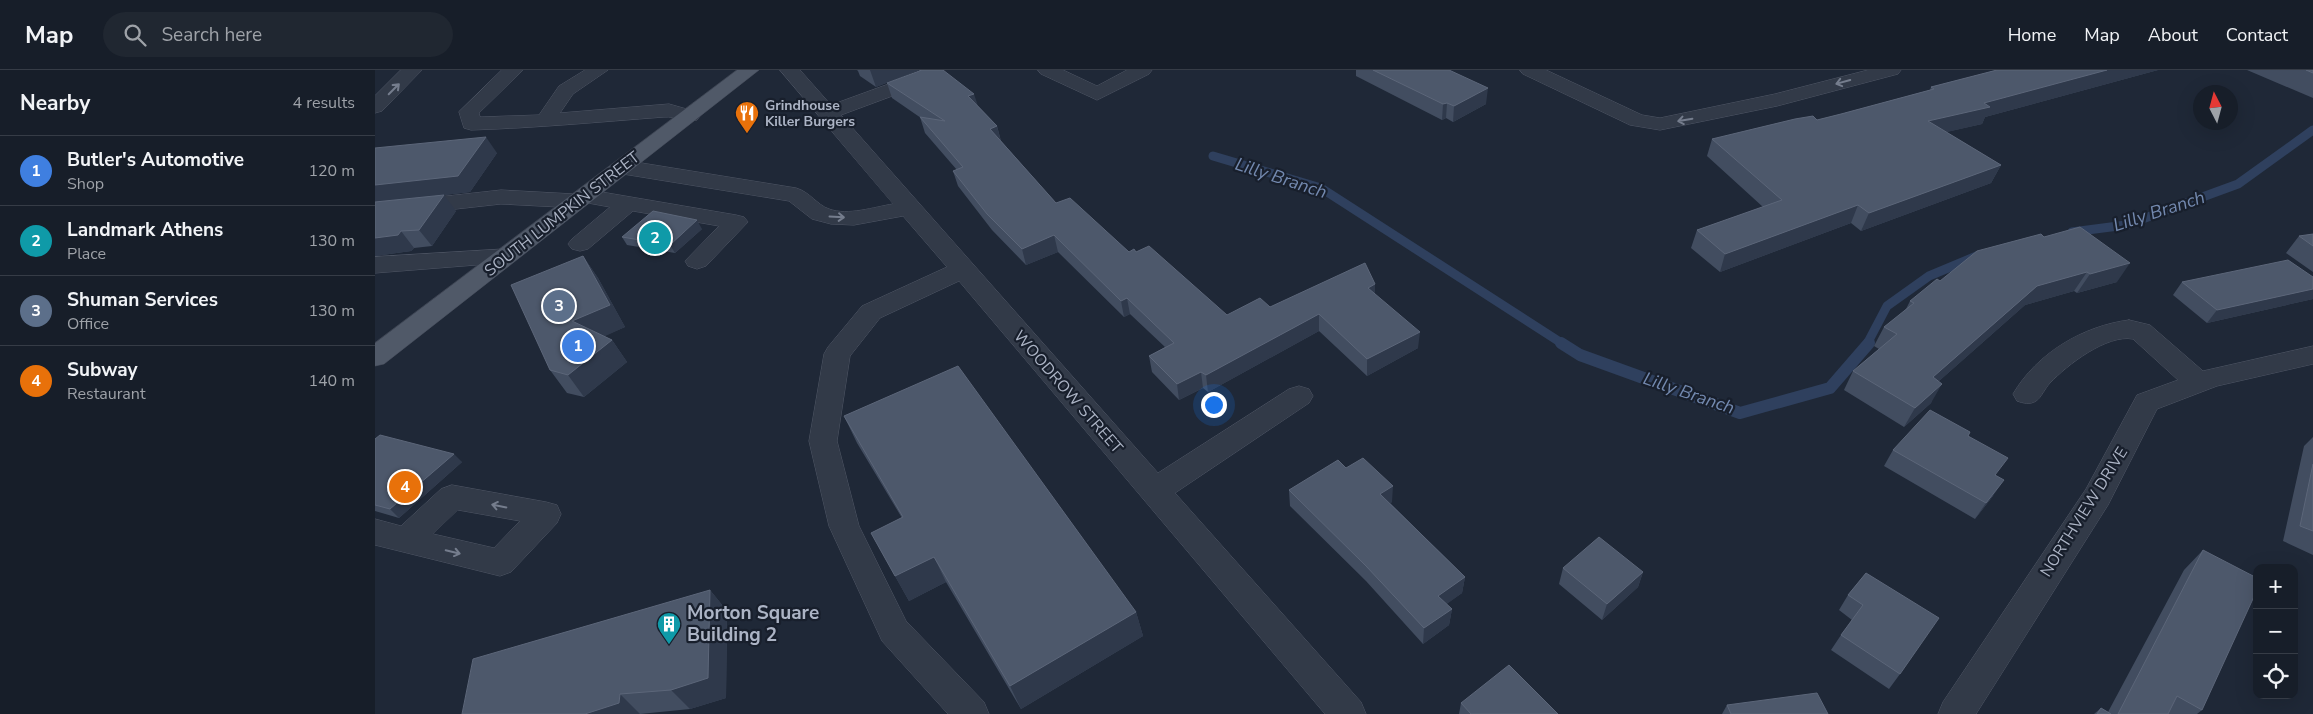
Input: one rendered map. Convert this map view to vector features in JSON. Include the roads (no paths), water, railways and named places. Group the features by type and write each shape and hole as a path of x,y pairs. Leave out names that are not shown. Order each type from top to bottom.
{"main road":[{"name":"SOUTH LUMPKIN STREET","path":"375,357 749,70"}],"street":[{"path":"375,107 412,70"},
{"path":"513,70 469,112 471,124 545,121 669,110 690,116"},
{"path":"545,121 566,90 598,70"},
{"name":"WOODROW STREET","path":"790,70 961,270 1348,714"},
{"path":"828,113 923,78 932,70"},
{"path":"1047,70 1097,94 1142,70"},
{"path":"1530,70 1637,121 1660,124 1777,100 1891,70"},
{"path":"623,167 796,195 820,214 831,217 853,218 909,208"},
{"path":"375,211 501,197 581,198 736,222 697,261"},
{"path":"580,244 629,204"},
{"path":"375,265 505,257"},
{"path":"961,270 871,312 837,354 823,441 844,526 894,631 971,714"},
{"path":"2027,394 2041,375 2075,347 2117,331 2133,328 2141,331 2199,383"},
{"name":"NORTHVIEW DRIVE","path":"1956,714 2059,553 2097,498 2147,402 2199,383 2313,355"},
{"path":"1155,491 1299,396"},
{"path":"375,532 405,541"}],"waterway":[{"name":"Lilly Branch","path":"2072,232 2126,225 2238,184 2313,130"},
{"name":"Lilly Branch","path":"1213,156 1321,188 1563,344"},
{"name":"Lilly Branch","path":"1867,344 1887,306 1929,276 1979,255"},
{"name":"Lilly Branch","path":"1561,343 1580,355 1740,413 1830,388 1869,343"}],"place":[{"name":"Grindhouse Killer Burgers","path":"747,134"},
{"name":"Landmark Athens","path":"655,238"},
{"name":"Shuman Services","path":"559,306"},
{"name":"Butler's Automotive","path":"578,346"},
{"name":"Subway","path":"405,487"},
{"name":"Morton Square Building 2","path":"669,645"}]}
